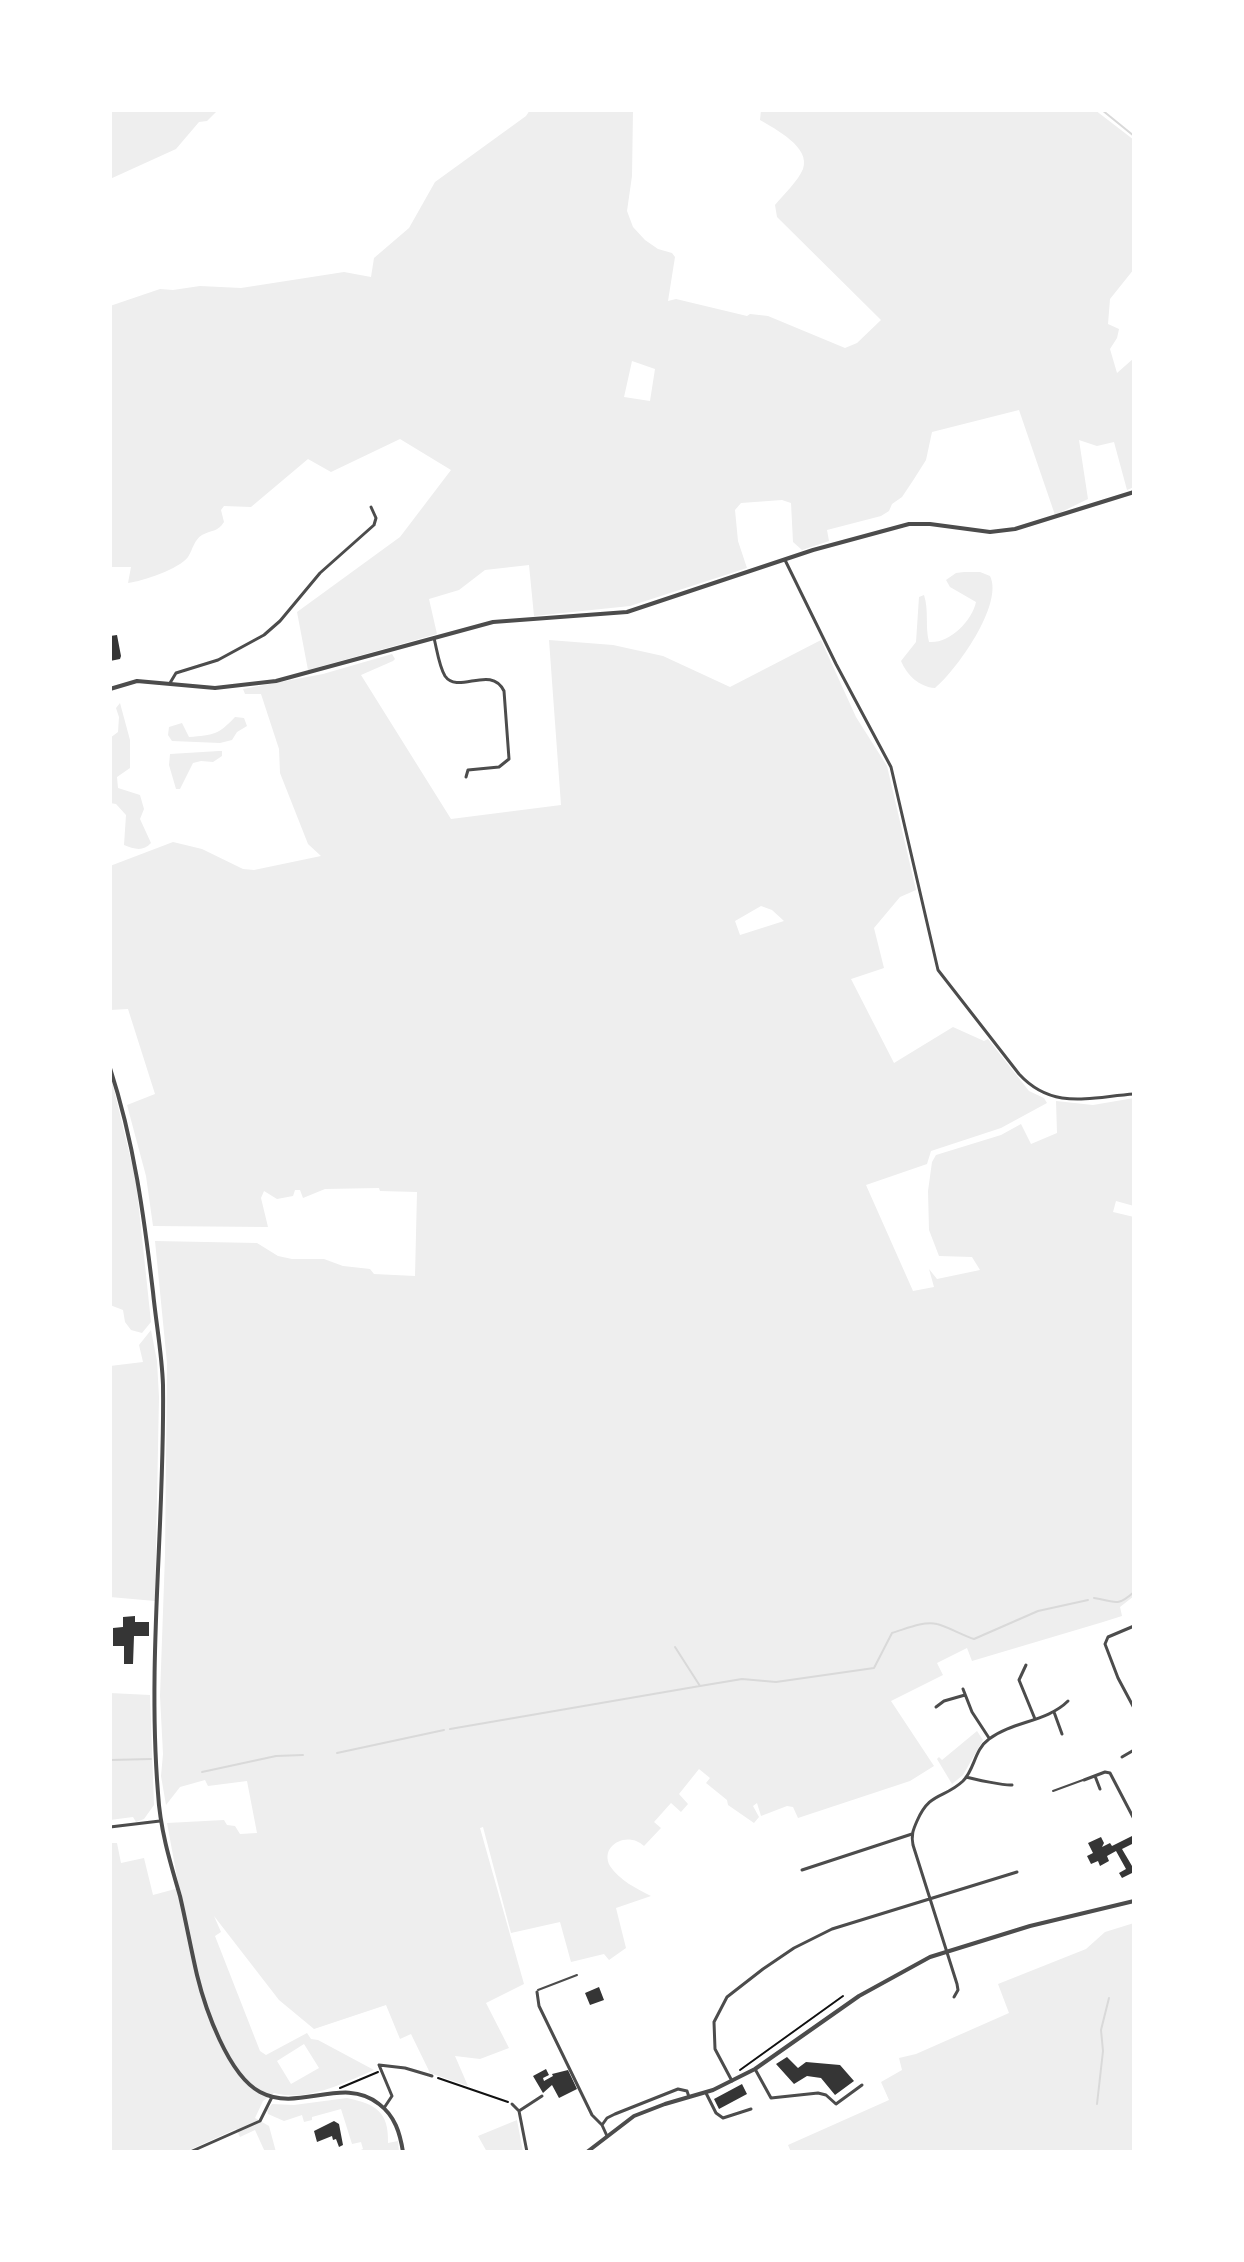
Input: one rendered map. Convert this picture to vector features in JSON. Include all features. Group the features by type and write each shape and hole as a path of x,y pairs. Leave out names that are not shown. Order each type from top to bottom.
{"street":[{"path":"110,689 137,681 215,688 258,685 504,621 627,612 831,544 909,524 990,532 1020,529 1134,492"},
{"path":"169,685 176,673 218,660 269,631 320,573 374,525 376,518 371,507"},
{"path":"785,559 891,767 941,975 1033,1088 1056,1097 1078,1100 1134,1094"},
{"path":"434,638 444,674 449,680 490,680 499,683 505,694 509,759 499,767 468,770"},
{"path":"499,683 504,677"},
{"path":"465,764 468,770 466,777"},
{"path":"110,1068 138,1173 162,1374 154,1696 160,1821 198,1976 211,2015 240,2075 254,2088 272,2097 294,2100 352,2092 369,2097 384,2108 398,2128 403,2152"},
{"path":"1134,1626 1108,1637 1105,1644 1134,1708"},
{"path":"1026,1665 1019,1680 1035,1719"},
{"path":"963,1689 989,1738"},
{"path":"936,1707 944,1701 965,1695"},
{"path":"964,1994 958,1990 912,1834 929,1800 966,1777 977,1753 989,1738 1054,1712 1068,1701"},
{"path":"1054,1712 1060,1735 1068,1732"},
{"path":"1122,1757 1134,1750"},
{"path":"1084,1780 1105,1772 1111,1774 1134,1819"},
{"path":"1095,1776 1100,1789"},
{"path":"966,1777 989,1780 1003,1786 1012,1785"},
{"path":"110,1827 160,1821"},
{"path":"802,1870 912,1834"},
{"path":"732,2081 715,2049 712,2031 718,2009 727,1997 794,1948 820,1934 1017,1872"},
{"path":"587,2152 645,2110 706,2093 755,2069 859,1996 930,1957 1030,1926 1134,1901"},
{"path":"954,1997 958,1990"},
{"path":"537,1992 538,2003 592,2115 607,2136"},
{"path":"384,2108 392,2096 379,2065 432,2076"},
{"path":"755,2069 768,2095 775,2098 818,2093 826,2095 836,2104 862,2085"},
{"path":"602,2125 612,2116 678,2089 687,2091 689,2097"},
{"path":"706,2093 716,2113 723,2118 751,2109"},
{"path":"519,2111 542,2096"},
{"path":"190,2152 260,2121 272,2097"},
{"path":"512,2104 519,2111 527,2152"}],"lane":[{"path":"1053,1791 1084,1780"},
{"path":"537,1992 545,1985 577,1975"}],"path":[{"path":"736,2073 843,1996"},
{"path":"333,2089 379,2071"},
{"path":"432,2076 512,2104"}],"shaded area":[{"path":"110,110 218,110 207,121 199,122 176,149 110,179"},
{"path":"530,110 633,110 632,176 627,211 633,227 645,240 675,257 668,301 676,299 747,316 768,316 845,348 857,343 881,320 777,217 775,205 798,178 804,161 797,146 760,120 761,110 1095,110 1134,140 1134,269 1110,299 1108,324 1119,329 1110,349 1117,373 1134,358 1134,487 1127,490 1114,442 1097,446 1079,440 1088,499 1055,515 1019,410 932,432 926,460 889,511 881,516 827,530 829,541 802,550 793,542 791,503 782,500 741,503 735,510 738,541 747,568 630,606 534,616 529,565 485,570 459,590 429,599 437,634 308,670 297,612 400,537 451,470 400,439 331,472 308,459 251,507 224,506 221,510 222,525 199,537 188,557 177,566 128,583 131,567 110,567 110,306 160,289 200,286 241,288 344,272 371,277 374,258 409,228 435,182","holes":["632,361 655,369 650,401 624,397"]},
{"path":"964,572 980,572 990,576 993,588 990,603 976,636 965,652 935,688 929,687 914,679 901,661 916,642 919,597 924,595 929,642 952,635 970,617 976,602 950,587 946,580"},
{"path":"549,640 613,645 663,656 730,687 821,640 856,717 887,766 916,890 900,897 874,928 884,968 851,979 894,1063 953,1027 984,1041 988,1039 1029,1091 1044,1098 1047,1103 1001,1128 931,1151 927,1164 866,1185 913,1291 934,1287 929,1269 937,1279 980,1270 972,1257 939,1256 929,1230 928,1191 936,1155 1001,1135 1021,1124 1031,1144 1057,1133 1056,1101 1093,1105 1134,1098 1134,1206 1116,1201 1113,1212 1134,1217 1134,1596 1120,1607 1122,1616 972,1661 967,1648 937,1663 943,1675 891,1701 934,1766 910,1781 798,1818 793,1807 787,1806 761,1816 757,1803 753,1806 759,1817 754,1823 728,1805 727,1800 706,1783 710,1778 699,1769 679,1794 688,1804 681,1812 671,1803 654,1822 661,1828 644,1846 637,1841 623,1840 616,1842 608,1852 610,1866 618,1876 651,1896 616,1908 626,1948 609,1960 604,1954 571,1962 560,1922 511,1933 483,1827 480,1828 524,1984 486,2003 509,2048 480,2059 455,2056 468,2086 430,2073 411,2034 400,2039 386,2005 314,2029 279,2000 214,1916 221,1932 215,1936 260,2051 266,2055 307,2033 311,2039 374,2070 325,2090 300,2095 274,2093 263,2101 255,2118 269,2126 276,2152 265,2152 255,2130 240,2137 236,2129 185,2152 110,2152 110,1843 117,1843 121,1863 144,1858 153,1895 179,1888 167,1823 224,1820 227,1825 235,1826 240,1834 257,1833 247,1781 208,1786 205,1780 180,1787 166,1805 161,1776 167,1363 155,1241 257,1243 278,1256 292,1259 324,1259 343,1266 370,1269 374,1274 415,1276 417,1192 380,1191 379,1188 325,1189 303,1198 300,1190 295,1190 293,1196 277,1199 264,1191 261,1198 268,1227 153,1226 146,1176 127,1105 155,1094 128,1009 110,1010 110,866 173,842 202,849 243,869 254,870 321,856 308,844 280,773 279,749 261,694 245,694 243,689 323,674 392,654 393,661 361,675 451,819 561,805","holes":["761,906 772,910 784,921 740,935 735,921","304,2044 319,2068 291,2084 277,2061"]},
{"path":"120,703 130,740 130,768 117,777 118,788 140,795 144,809 140,819 151,843 142,849 124,845 126,815 116,804 110,803 110,738 118,732 116,708"},
{"path":"235,717 244,718 247,726 237,732 232,740 220,743 172,741 168,735 169,727 182,723 189,737 210,735 220,731"},
{"path":"222,751 222,756 213,762 193,763 180,789 176,789 169,765 170,754"},
{"path":"110,1073 136,1181 151,1322 142,1333 131,1330 125,1322 123,1310 110,1305"},
{"path":"151,1330 159,1397 155,1601 110,1597 110,1366 143,1362 139,1345"},
{"path":"110,1693 150,1695 154,1805 144,1819 136,1822 133,1817 110,1820"},
{"path":"977,1731 983,1740 963,1775 952,1784 937,1759 942,1760"},
{"path":"1134,1923 1134,2152 791,2152 788,2145 889,2100 881,2082 902,2070 899,2058 916,2054 1009,2013 998,1984 1086,1949 1105,1932"},
{"path":"347,2098 366,2103 379,2111 386,2124 388,2143 398,2141 399,2152 356,2152 363,2149 361,2142 352,2144 341,2109 304,2122 302,2115 284,2121 268,2114 267,2110 272,2104 294,2105"},
{"path":"517,2120 523,2152 487,2152 478,2136"}],"building":[{"path":"117,635 121,656 110,661 110,636"},
{"path":"135,1616 135,1622 149,1622 149,1636 134,1636 133,1664 124,1664 124,1646 113,1646 113,1628 123,1627 123,1617"},
{"path":"1134,1835 1134,1843 1122,1849 1134,1865 1134,1872 1122,1878 1119,1873 1126,1869 1116,1851 1107,1856 1109,1861 1100,1866 1098,1861 1091,1864 1087,1856 1093,1853 1088,1843 1101,1837 1102,1847 1110,1843 1112,1846"},
{"path":"599,1987 604,2000 590,2005 585,1993"},
{"path":"787,2057 798,2068 806,2062 840,2065 854,2081 835,2095 821,2078 807,2076 794,2084 776,2064"},
{"path":"546,2069 549,2075 543,2078 544,2081 552,2074 568,2070 577,2089 559,2098 552,2085 543,2093 533,2076"},
{"path":"742,2084 747,2094 719,2109 714,2099"},
{"path":"334,2121 339,2124 343,2145 339,2147 332,2136 317,2142 314,2131"}],"waterway":[{"path":"1102,110 1134,136"},
{"path":"1094,1598 1119,1602 1134,1592"},
{"path":"700,1686 742,1679 776,1682 874,1668 892,1633 937,1624 974,1639 1038,1611 1088,1600"},
{"path":"450,1729 700,1686 675,1647"},
{"path":"337,1753 444,1730"},
{"path":"202,1772 276,1756 303,1755"},
{"path":"110,1760 151,1759"},
{"path":"1097,2104 1103,2051 1101,2030 1109,1998"}]}
